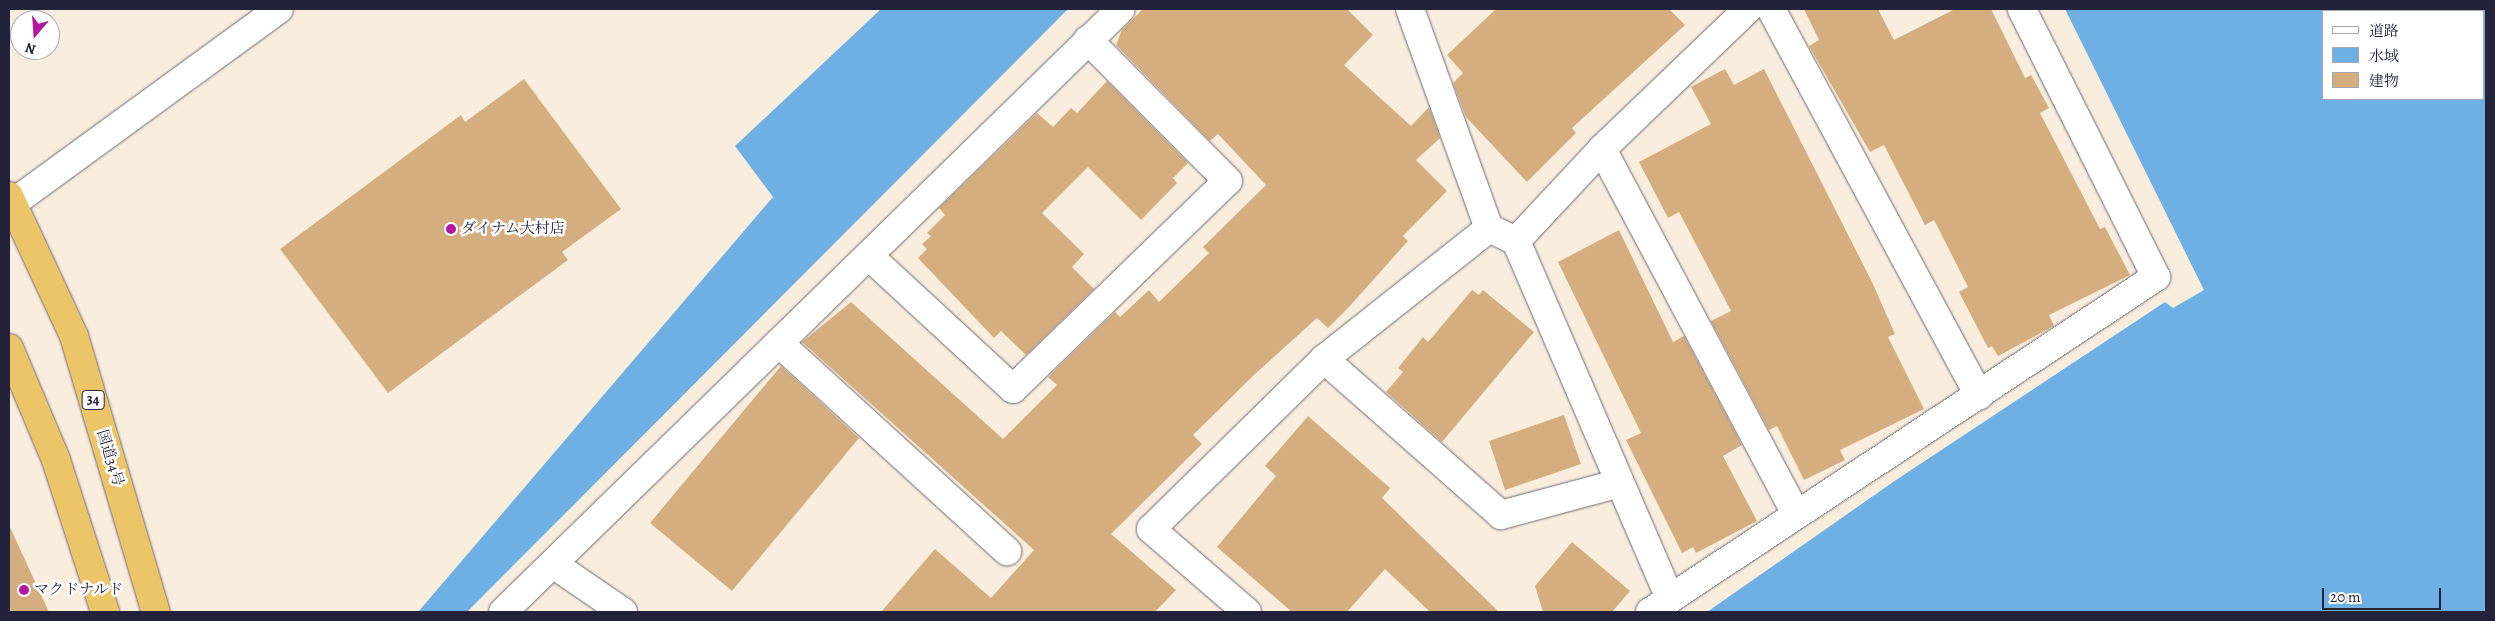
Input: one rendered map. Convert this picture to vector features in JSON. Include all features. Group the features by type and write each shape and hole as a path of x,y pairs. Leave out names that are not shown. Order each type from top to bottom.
{"highway":[{"name":"国道34号","path":"10,202 74,336 156,612"},
{"path":"9,348 56,460 105,612"}],"street":[{"path":"10,202 279,9"},
{"path":"503,612 1121,9"},
{"path":"1516,241 1602,149 1748,9"},
{"path":"1771,9 1979,396"},
{"path":"1417,11 1489,228 1516,241 1617,484 1660,604 1796,512 1979,396 2156,277 2022,9"},
{"path":"869,256 1013,389 1228,181 1088,40"},
{"path":"1602,149 1796,512"},
{"path":"1246,612 1152,529 1324,359 1489,228"},
{"path":"780,343 1007,551"},
{"path":"1324,359 1501,515 1617,484"},
{"path":"553,564 622,612"}],"water":[{"path":"881,9 1068,9 467,612 418,612 773,197 735,146"},
{"path":"2065,9 2486,9 2486,612 1707,612 1896,480 2165,302 2173,308 2204,290"}],"building":[{"path":"1143,9 1347,9 1373,35 1344,65 1411,126 1429,107 1440,138 1416,160 1447,191 1403,236 1408,241 1349,307 1328,328 1317,318 1255,374 1193,435 1202,444 1111,534 1176,590 1155,612 881,612 935,549 991,598 1034,550 802,342 851,302 1003,439 1057,385 1048,377 1115,312 1120,317 1149,290 1159,302 1209,253 1203,247 1266,185 1218,134 1210,141 1116,45 1122,30"},
{"path":"1496,9 1669,9 1685,25 1572,128 1576,133 1527,182 1466,117 1453,83 1463,73 1447,55"},
{"path":"1804,9 1878,9 1894,40 1955,9 1991,9 2025,78 2031,75 2049,108 2040,113 2100,229 2105,227 2130,275 2049,315 2054,326 1998,356 1992,346 1988,348 1959,292 1968,287 1934,220 1925,225 1884,145 1870,152 1809,46 1819,40"},
{"path":"1725,69 1734,85 1764,69 1872,282 1895,334 1888,337 1924,409 1840,450 1845,460 1804,480 1777,426 1769,430 1711,321 1731,311 1679,212 1668,218 1639,162 1711,124 1691,87"},
{"name":"ダイナム大村店","path":"524,79 621,209 562,252 568,260 388,393 280,249 461,115 465,122"},
{"path":"1107,81 1188,163 1173,178 1177,183 1141,220 1088,167 1042,213 1084,254 1072,267 1094,289 1026,355 1001,331 994,338 918,258 927,249 922,244 931,236 927,233 945,215 939,208 1037,113 1053,127 1071,108 1077,113"},
{"path":"1619,230 1673,342 1684,336 1742,445 1723,456 1757,521 1696,553 1693,547 1682,553 1626,440 1641,433 1558,262"},
{"path":"1472,290 1479,295 1483,290 1534,332 1442,442 1386,392 1403,372 1398,368 1423,337 1428,342"},
{"path":"781,366 859,438 732,591 650,523"},
{"path":"1564,415 1581,464 1505,490 1489,441"},
{"path":"1308,416 1390,488 1382,498 1499,612 1430,612 1385,569 1347,612 1292,612 1217,547 1276,476 1265,466"},
{"name":"マクドナルド","path":"9,525 49,612 9,612"},
{"path":"1572,542 1630,591 1612,612 1543,612 1535,586"}],"place":[{"name":"ダイナム大村店","path":"451,229"},
{"name":"マクドナルド","path":"24,590"}]}
